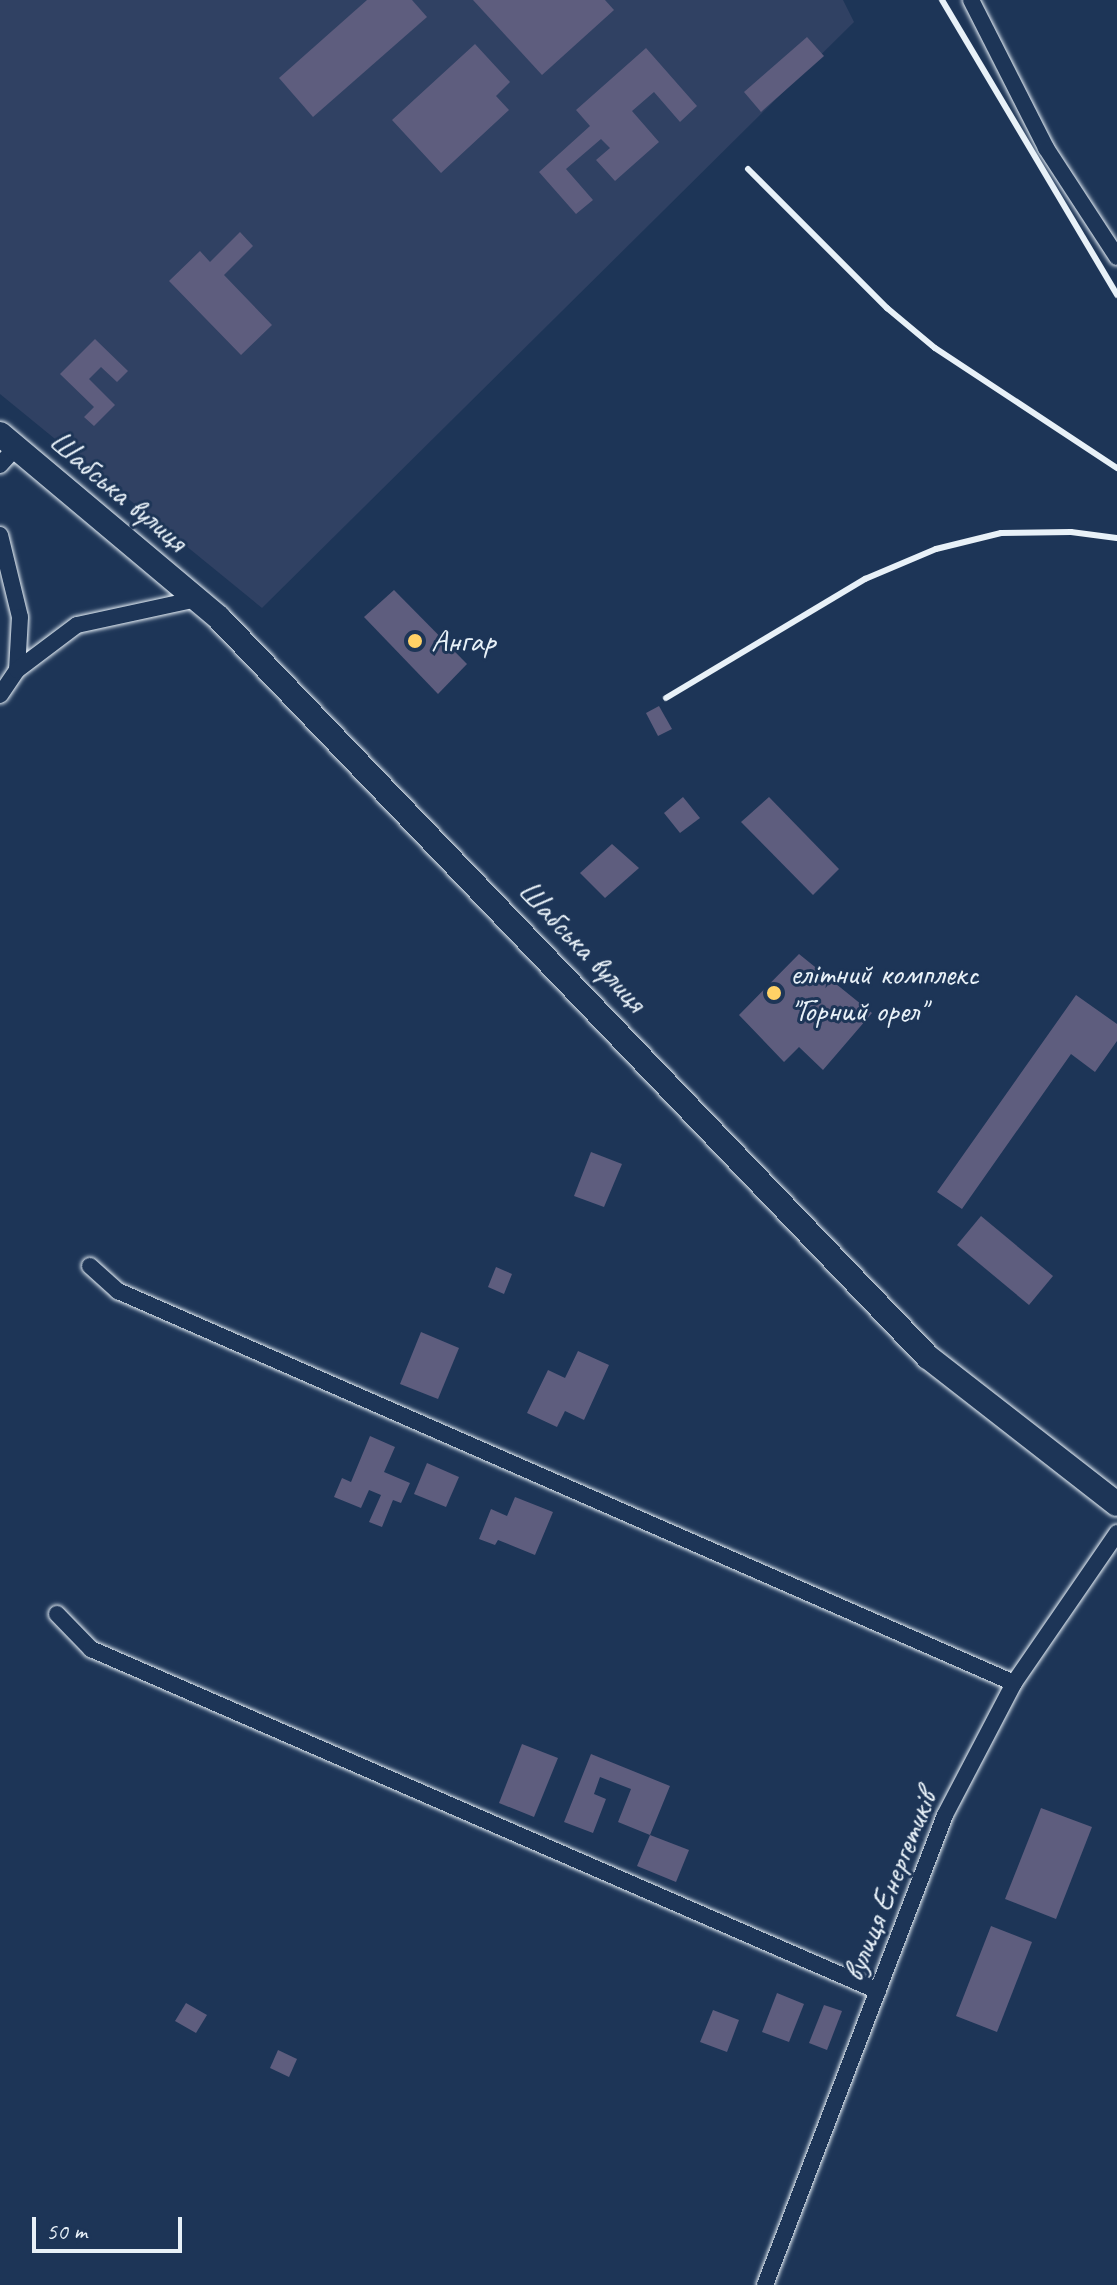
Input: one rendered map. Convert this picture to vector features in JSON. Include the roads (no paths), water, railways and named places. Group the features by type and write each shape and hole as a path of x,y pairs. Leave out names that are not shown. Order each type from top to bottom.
{"main road":[{"name":"Шабська вулиця","path":"5,449 197,599 657,1069 928,1357 1117,1504"}],"street":[{"path":"971,0 1046,148 1117,257"},
{"path":"0,535 20,617 17,670"},
{"path":"0,695 17,670 77,625 110,614 197,599"},
{"path":"90,1266 118,1291 1014,1683"},
{"name":"вулиця Енергетиків","path":"765,2285 945,1815 1014,1683 1117,1533"},
{"path":"57,1614 91,1649 878,1991"}],"railway":[{"path":"942,0 1117,295"},
{"path":"748,169 887,308 935,348 1117,468"},
{"path":"666,698 865,579 936,549 1001,533 1071,532 1117,538"}],"place":[{"name":"Ангар","path":"415,641"},
{"name":"елітний комплекс \"Горний орел\"","path":"774,993"}]}
